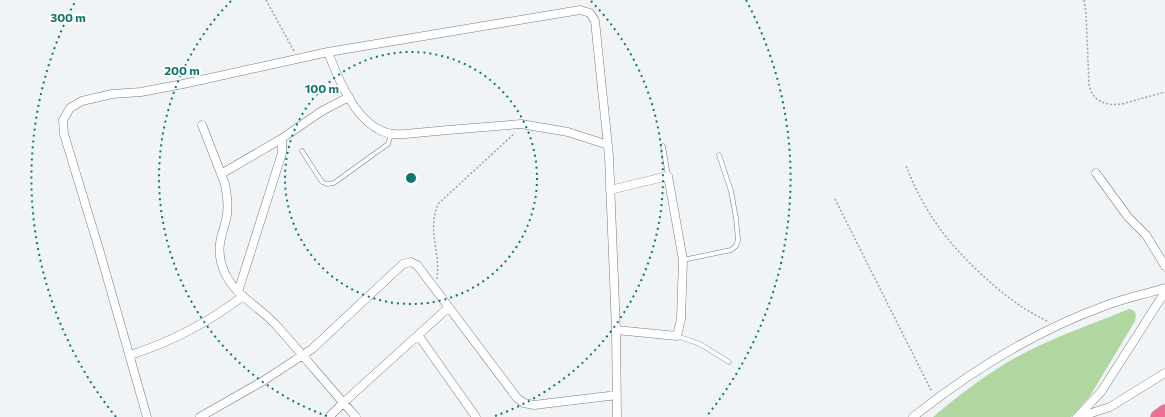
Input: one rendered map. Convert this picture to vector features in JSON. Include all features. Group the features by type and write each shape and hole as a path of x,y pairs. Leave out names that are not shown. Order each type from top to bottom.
{"highway":[{"path":"1158,417 1165,412"}],"street":[{"path":"147,417 99,249 64,134 62,125 64,116 70,108 82,101 112,94 141,92 183,84 328,52 580,10 587,11 592,15 595,21 608,145 616,330 617,417"},
{"path":"328,52 348,96 367,122 378,130 391,134 405,134 521,124 568,132 608,145"},
{"path":"220,174 281,139 322,111 348,96"},
{"path":"202,125 227,192 228,207 220,241 220,254 227,278 240,294 274,324 356,417"},
{"path":"130,355 160,345 189,332 217,315 240,294 282,153 281,139"},
{"path":"1096,173 1128,217 1146,235 1165,266"},
{"path":"610,190 668,176 683,260 681,319 678,336 616,330"},
{"path":"200,417 263,381 312,349 404,264 412,262 417,265 520,401 534,405 616,395"},
{"path":"913,417 936,399 1016,346 1056,326 1108,304 1165,288"},
{"path":"1078,417 1101,392 1165,292"},
{"path":"329,417 343,402 449,308"},
{"path":"418,335 476,417"},
{"path":"1078,417 1110,407 1165,373"}],"lane":[{"path":"302,151 322,182 331,184 388,144 391,134"},
{"path":"663,146 668,176"},
{"path":"683,260 731,250 735,248 737,243 736,218 731,191 719,155"},
{"path":"678,336 700,344 729,362"}],"path":[{"path":"266,0 298,58"},
{"path":"1084,0 1086,13 1089,84 1094,97 1104,104 1115,105 1165,92"},
{"path":"434,288 438,274 433,227 435,214 439,203 516,133 521,124"},
{"path":"906,166 915,188 929,214 957,251 1000,292 1025,309 1056,326"},
{"path":"835,199 936,399"}],"green space":[{"path":"1129,309 1133,310 1136,314 1135,321 1090,396 1071,417 933,417 979,381 1015,358 1052,340"}]}
